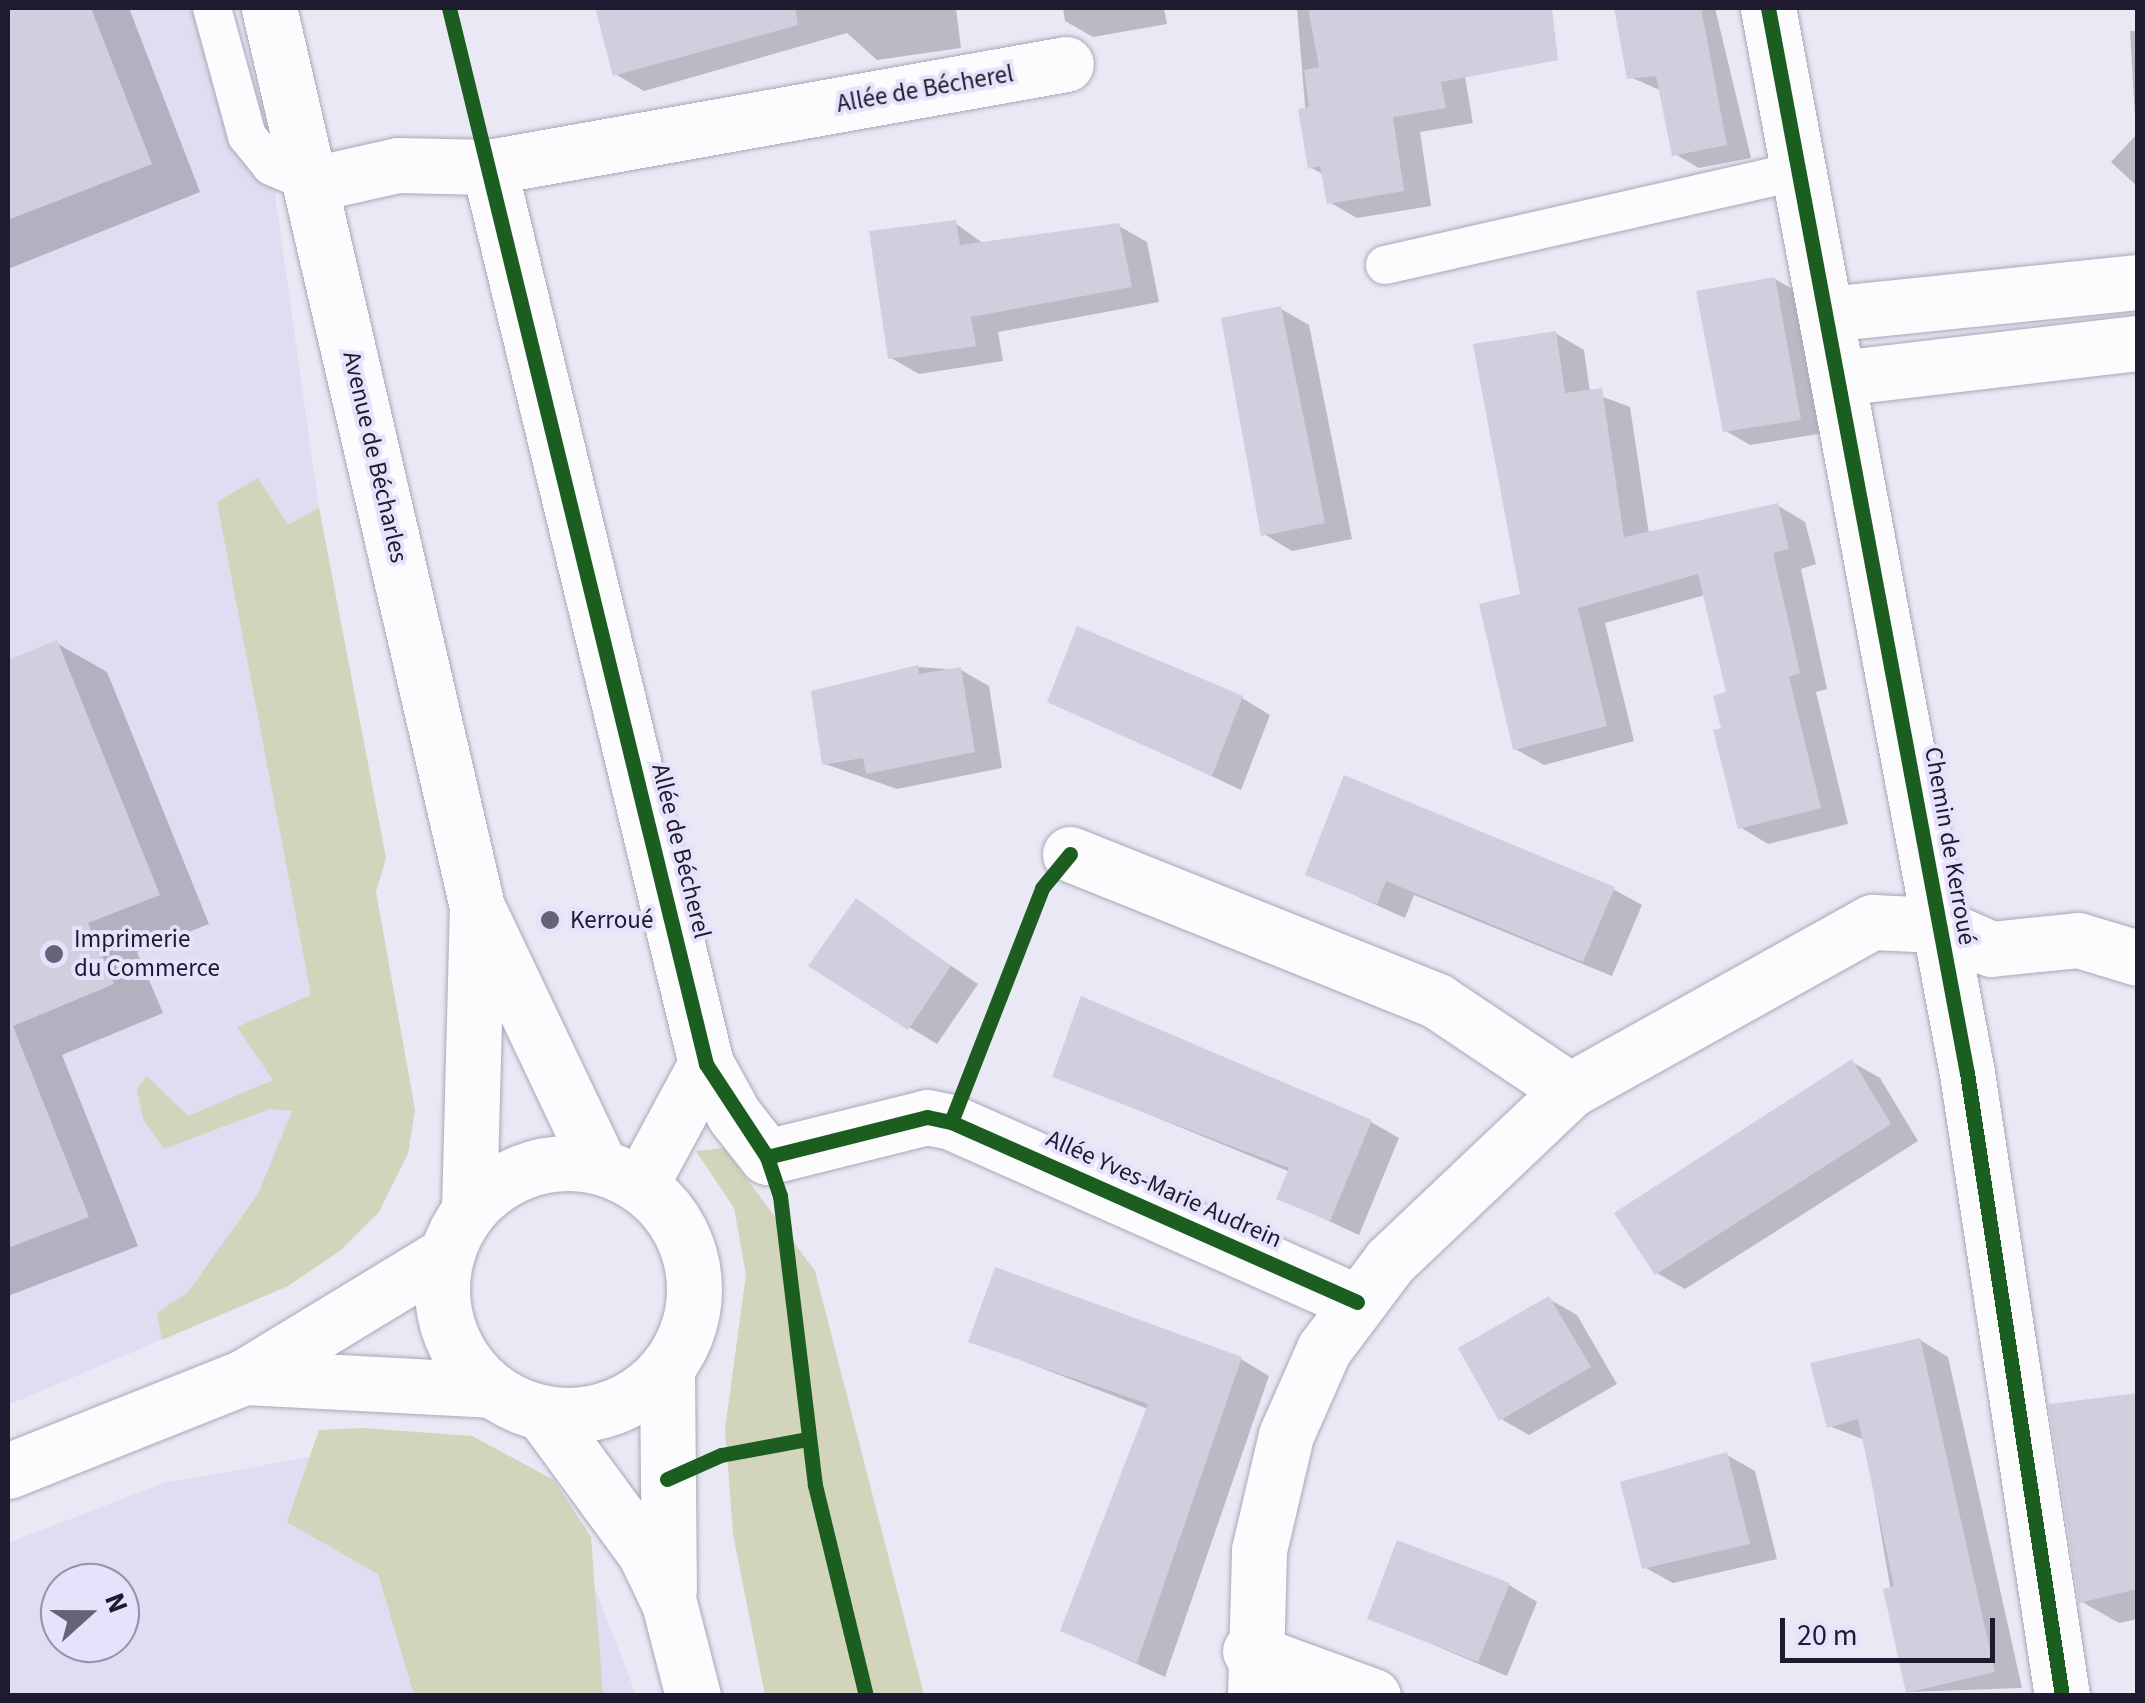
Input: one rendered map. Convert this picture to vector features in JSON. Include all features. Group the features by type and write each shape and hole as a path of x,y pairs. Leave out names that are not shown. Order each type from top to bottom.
{"street":[{"name":"Avenue de Bécharles","path":"269,8 477,907 620,1174"},
{"name":"Chemin de Kerroué","path":"1768,8 1937,924 2062,1696"},
{"name":"Allée de Bécherel","path":"312,184 398,165 489,167 1066,64"},
{"name":"Allée de Bécherel","path":"489,167 706,1064 767,1157"},
{"path":"1827,314 2138,282"},
{"path":"1839,378 2138,343"},
{"path":"1070,854 1437,1001 1570,1090"},
{"name":"Avenue de Bécharles","path":"457,1232 477,907"},
{"path":"1373,1696 1253,1673 1259,1550 1286,1435 1324,1349 1357,1302 1468,1182 1570,1090 1872,922 1937,924 1991,949 2078,940 2138,958"},
{"path":"620,1174 706,1064"},
{"name":"Allée Yves-Marie Audrein","path":"767,1157 927,1117 951,1122 1357,1302"},
{"path":"8,1470 244,1377 457,1232 525,1170 620,1174 675,1223 694,1270 694,1306 667,1369 670,1603 693,1696"},
{"path":"457,1232 447,1329 491,1390"},
{"path":"543,1414 612,1408 667,1369"},
{"path":"244,1377 491,1390 543,1414 610,1497 670,1603"}],"lane":[{"path":"212,8 247,136 271,166 312,184"},
{"path":"1385,265 1798,171"}],"path":[{"path":"448,8 489,167"},
{"path":"951,1122 1042,888 1070,854"},
{"path":"767,1157 792,1257 814,1485 866,1696"}],"shaded area":[{"path":"8,8 231,8 271,166 319,508 386,858 376,892 415,1110 408,1154 379,1212 341,1250 288,1286 8,1405"},
{"path":"361,1448 554,1523 596,1591 636,1695 8,1696 8,1543 164,1483"}],"green space":[{"path":"258,478 288,525 319,508 386,858 376,892 415,1110 408,1154 379,1212 341,1250 288,1286 162,1340 157,1313 188,1292 258,1194 292,1111 270,1109 164,1149 143,1119 137,1089 147,1076 188,1116 273,1080 237,1027 311,995 217,502"},
{"path":"724,1148 815,1271 924,1695 765,1695 733,1534 725,1429 746,1275 734,1208 696,1151"},
{"path":"362,1428 472,1436 554,1480 591,1537 603,1695 414,1695 378,1574 287,1522 319,1430"}],"building":[{"path":"8,8 91,8 152,164 8,220"},
{"path":"595,8 795,8 798,25 613,76"},
{"path":"1308,8 1552,8 1558,60 1441,82 1446,108 1393,117 1404,191 1327,204 1320,166 1308,169 1298,109 1309,107 1304,70 1319,67"},
{"path":"1614,8 1701,8 1727,145 1672,156 1656,76 1627,79"},
{"path":"956,220 960,245 1119,223 1132,287 971,317 976,346 888,359 869,231"},
{"path":"1775,277 1801,420 1723,432 1696,291"},
{"path":"1281,306 1325,523 1261,536 1221,318"},
{"path":"1556,331 1565,393 1602,388 1624,537 1778,503 1789,549 1773,553 1800,673 1789,677 1821,808 1738,829 1713,730 1721,728 1713,696 1726,692 1698,574 1578,608 1607,726 1513,750 1479,604 1520,594 1473,344"},
{"path":"1077,626 1243,696 1212,776 1047,702"},
{"name":"Imprimerie du Commerce","path":"57,640 160,895 88,923 114,984 13,1026 89,1217 8,1248 8,660"},
{"path":"918,665 919,674 961,667 975,752 866,774 863,758 822,765 811,691"},
{"path":"1344,775 1615,887 1583,962 1386,881 1377,904 1305,875"},
{"path":"856,898 951,966 908,1030 808,966"},
{"path":"1081,996 1372,1120 1330,1221 1276,1199 1289,1168 1052,1077"},
{"path":"1852,1059 1891,1124 1655,1275 1614,1213"},
{"path":"995,1267 1242,1357 1137,1663 1060,1631 1148,1404 968,1342"},
{"path":"1549,1296 1591,1367 1499,1421 1458,1348"},
{"path":"1920,1338 1995,1672 1906,1693 1883,1589 1894,1586 1858,1419 1827,1428 1810,1363"},
{"path":"2138,1393 2138,1589 2079,1603 2049,1404"},
{"path":"1727,1452 1750,1544 1642,1569 1620,1482"},
{"path":"1397,1540 1510,1583 1478,1662 1367,1619"}],"cycle path":[{"path":"449,8 706,1064 767,1157 780,1196 815,1485 866,1696"},
{"path":"1768,8 1967,1073 2062,1696"},
{"path":"951,1122 1042,888 1070,854"},
{"path":"767,1157 927,1117 951,1122 1357,1302"},
{"path":"667,1479 721,1455 807,1439"}],"place":[{"name":"Kerroué","path":"550,920"},
{"name":"Imprimerie du Commerce","path":"54,954"}]}
